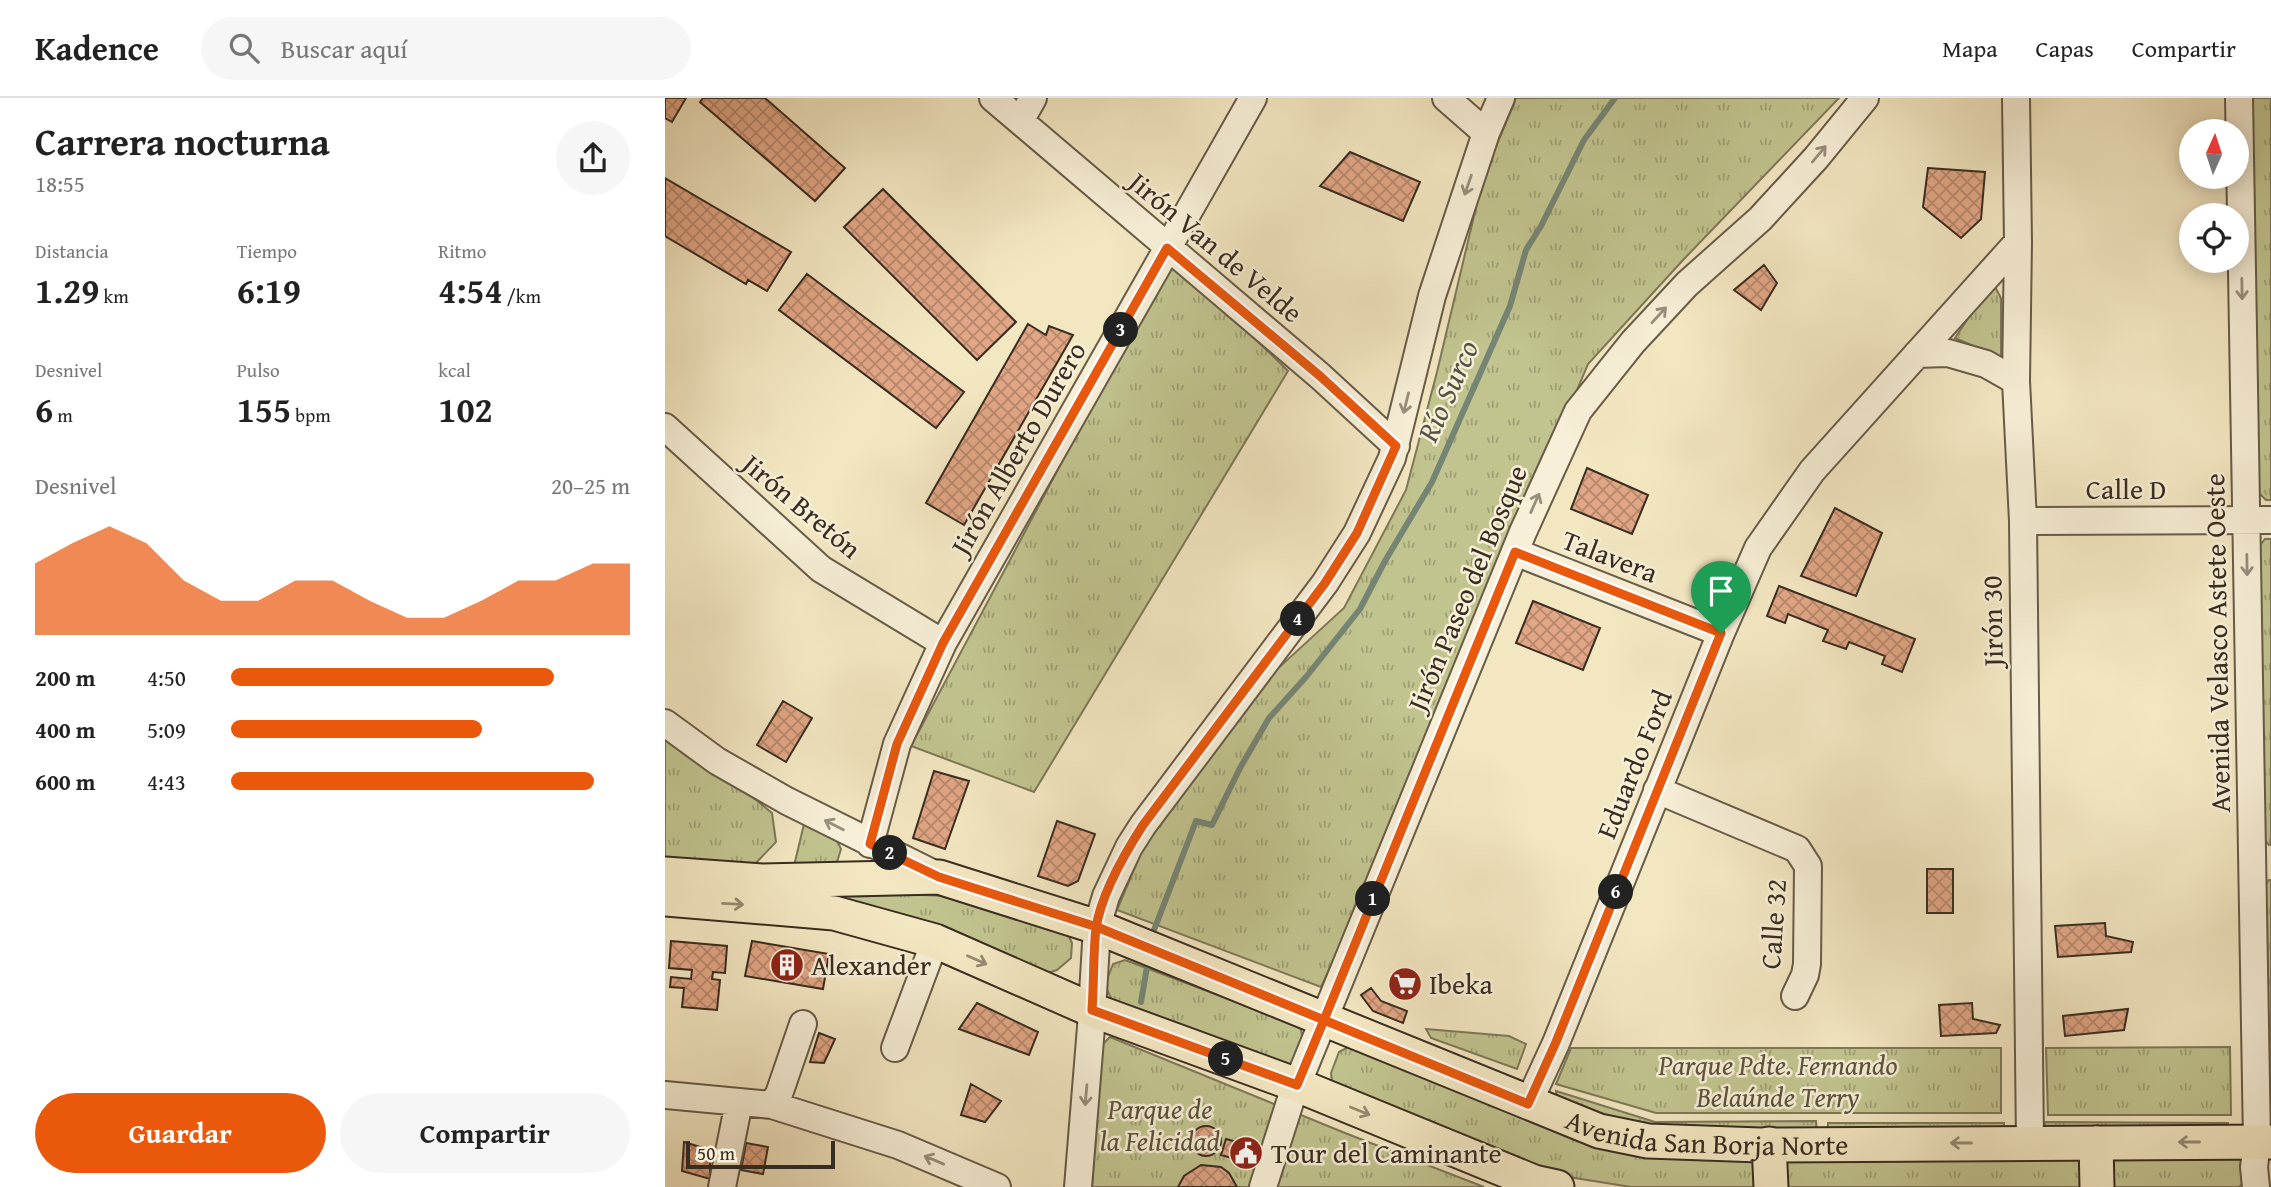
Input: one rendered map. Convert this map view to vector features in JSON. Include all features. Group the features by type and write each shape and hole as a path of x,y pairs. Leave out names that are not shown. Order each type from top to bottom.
{"main road":[{"name":"Avenida San Borja Norte","path":"665,874 762,881 939,877 1097,927 1528,1104 1599,1131 1648,1141 1769,1144 2264,1142"},
{"path":"665,899 834,913 935,941 1092,1010 1297,1085 1534,1182 1557,1187"},
{"path":"2096,1143 2097,1187"},
{"path":"1769,1144 1771,1187"}],"street":[{"name":"Jirón Van de Velde","path":"993,98 1320,376 1396,446"},
{"path":"1020,121 1033,98"},
{"name":"Jirón Alberto Durero","path":"870,844 897,744 943,643 1253,98"},
{"path":"1446,98 1486,133"},
{"path":"1078,1187 1097,927 1106,896 1136,836 1325,583 1357,533 1396,446 1433,296 1486,133 1501,98"},
{"name":"Jirón Paseo del Bosque","path":"1263,1187 1297,1085 1535,504 1578,411 1651,323 1687,285 1760,219 1816,158 1865,98"},
{"name":"Jirón 30","path":"2015,98 2018,242 2016,381 2023,521 2030,1143"},
{"name":"Avenida Velasco Astete Oeste","path":"2239,98 2258,520 2264,1142 2254,1167 2256,1187"},
{"name":"Eduardo Ford","path":"1528,1104 1556,1042 1758,548 1812,471 2018,242"},
{"path":"1917,354 1948,353 1986,364 2016,381"},
{"name":"Jirón Bretón","path":"665,427 821,569 943,643"},
{"name":"Calle D","path":"2023,521 2258,520"},
{"name":"Talavera","path":"1515,552 1721,633"},
{"name":"Avenida San Borja Norte","path":"665,723 717,761 787,801 939,877"},
{"name":"Calle 32","path":"1657,790 1797,849 1804,856 1808,866 1807,964 1795,996"},
{"path":"895,1048 935,941"},
{"path":"772,1105 779,1094 803,1024"},
{"path":"665,1095 772,1105 898,1145 997,1187"},
{"path":"722,1187 739,1102"}],"green space":[{"path":"1516,98 1839,98 1683,260 1588,364 1371,879 1321,987 1117,910 1148,836 1261,684 1344,608 1406,490 1483,178"},
{"path":"2249,98 2271,98 2271,500 2266,500 2256,490"},
{"path":"1171,257 1288,371 1034,792 911,746"},
{"path":"1995,287 2001,298 2001,358 1955,338 1985,293"},
{"path":"2265,539 2271,539 2271,845 2261,836 2257,549"},
{"path":"665,730 772,813 776,842 754,865 665,862"},
{"path":"804,824 836,838 841,849 837,862 825,867 794,866"},
{"path":"2271,880 2271,1130 2261,891"},
{"path":"809,890 945,896 1066,930 1072,943 1071,958 1057,970 1038,976"},
{"path":"1125,960 1300,1026 1303,1039 1293,1063 1284,1068 1114,1005 1105,985 1113,964"},
{"path":"1426,1029 1509,1036 1526,1044 1517,1069 1431,1038"},
{"name":"Parque de la Felicidad","path":"1110,1037 1484,1187 1092,1187 1102,1045"},
{"path":"1352,1045 1747,1158 1758,1165 1757,1187 1631,1187 1550,1174 1333,1089 1331,1073 1339,1052"},
{"path":"2230,1047 2231,1115 2048,1115 2046,1048"},
{"name":"Parque Pdte. Fernando Belaúnde Terry","path":"1571,1048 2001,1048 2001,1113 1656,1113 1556,1084"},
{"path":"1556,1091 1655,1122 1816,1121 1817,1135 1652,1135 1557,1099"},
{"path":"2045,1122 2228,1123 2228,1130 2045,1127"},
{"path":"1828,1123 2004,1123 2004,1134 1828,1134"},
{"path":"1795,1154 2071,1155 2087,1166 2082,1187 1786,1187 1784,1164"},
{"path":"2118,1155 2233,1155 2244,1163 2245,1181 2239,1187 2113,1187 2108,1164"}],"building":[{"path":"665,98 686,98 672,122 665,118"},
{"path":"703,98 765,98 845,168 815,201 700,102"},
{"path":"1350,152 1420,182 1403,221 1320,186"},
{"path":"1928,168 1985,172 1981,219 1961,238 1923,207"},
{"path":"665,178 791,252 767,291 748,280 746,284 665,236"},
{"path":"883,189 1016,322 977,360 844,227"},
{"path":"1764,265 1777,283 1761,310 1734,290"},
{"path":"807,274 964,392 936,428 779,310"},
{"path":"1028,324 1046,335 1049,326 1073,335 964,525 926,503"},
{"path":"1587,468 1648,495 1632,534 1571,509"},
{"path":"1835,508 1882,533 1856,596 1801,576"},
{"path":"1779,586 1915,639 1902,672 1882,664 1885,656 1849,642 1846,649 1823,641 1828,630 1788,614 1785,623 1767,616"},
{"path":"1533,601 1600,628 1583,670 1516,643"},
{"path":"783,701 812,718 786,762 757,745"},
{"path":"934,771 969,781 945,849 913,838"},
{"path":"1057,821 1095,834 1078,881 1068,886 1038,876"},
{"path":"1927,869 1953,869 1953,913 1927,913"},
{"path":"2105,923 2106,936 2133,942 2131,952 2058,957 2055,926"},
{"path":"671,941 727,946 725,973 713,972 712,979 720,980 717,1010 682,1007 684,988 670,987 671,977 691,979 692,970 669,968"},
{"name":"Alexander","path":"752,941 829,954 823,989 745,976"},
{"path":"1371,988 1381,1001 1407,1011 1403,1023 1373,1011 1361,995"},
{"path":"977,1003 1038,1032 1029,1055 959,1029"},
{"path":"1972,1003 1973,1019 2000,1025 1996,1033 1941,1036 1939,1005"},
{"path":"2128,1009 2124,1030 2065,1036 2063,1016"},
{"path":"819,1033 835,1039 824,1063 810,1062"},
{"path":"971,1084 1001,1101 985,1122 961,1115"},
{"path":"1206,1126 1217,1130 1221,1141 1217,1152 1206,1156 1195,1152 1191,1141 1195,1130"},
{"path":"1226,1139 1237,1142 1233,1154 1239,1156 1242,1144 1255,1147 1251,1163 1221,1155"},
{"path":"684,1142 710,1150 710,1179 682,1171"},
{"path":"746,1143 768,1147 763,1174 741,1170"},
{"path":"1201,1165 1221,1167 1229,1173 1237,1187 1178,1187 1184,1176"}],"waterway":[{"name":"Río Surco","path":"1154,930 1196,821 1212,825 1269,718 1306,677 1360,609 1432,482 1510,306 1526,250 1584,140 1615,98"},
{"name":"Río Surco","path":"1141,1002 1147,967"}],"place":[{"name":"Alexander","path":"787,965"},
{"name":"Ibeka","path":"1405,984"},
{"name":"Tour del Caminante","path":"1246,1153"}],"route":[{"path":"1721,633 1515,552 1324,1020 1097,927 939,877 870,844 897,744 943,643 1167,248 1320,376 1396,446 1357,533 1325,583 1129,846 1106,896 1097,927 1092,1010 1297,1085 1324,1020 1528,1104 1556,1042 1721,633"}]}
